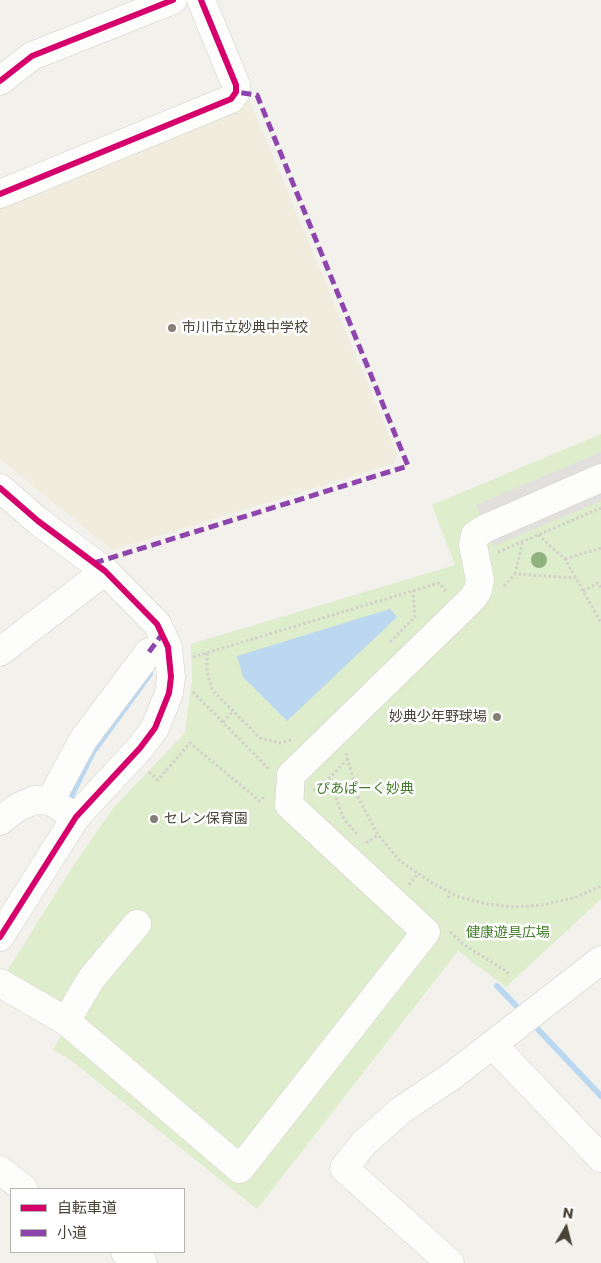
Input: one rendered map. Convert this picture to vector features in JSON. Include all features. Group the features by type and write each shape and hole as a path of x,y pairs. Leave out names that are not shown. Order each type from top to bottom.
{"street":[{"path":"0,81 32,56 173,0"},
{"path":"0,194 230,99 236,92 236,84 200,0"},
{"path":"0,983 66,1022 240,1169 426,932 290,805 290,775 473,598 478,590 480,580 472,545 475,535 484,529 601,478"},
{"path":"0,488 38,521 105,571 163,633 171,661 170,693 155,728 140,748 76,816 6,928"},
{"path":"0,652 105,571"},
{"path":"50,801 82,740 149,652"},
{"path":"0,821 18,808 35,800 50,801 76,816"},
{"path":"66,1022 91,979 137,924"},
{"path":"450,1263 344,1168 364,1143 400,1111 501,1038 601,960"},
{"path":"501,1038 601,1158"},
{"path":"0,1170 23,1188"},
{"path":"127,1253 143,1263"}],"path":[{"path":"498,552 601,508"},
{"path":"538,535 565,559 601,622"},
{"path":"502,587 515,574 523,541"},
{"path":"565,559 601,548"},
{"path":"515,574 576,578"},
{"path":"197,656 439,583 443,588"},
{"path":"583,590 598,583 601,588"},
{"path":"388,645 416,617 413,591"},
{"path":"207,653 207,671 212,690 260,738 280,744 289,742 298,735"},
{"path":"191,689 290,789"},
{"path":"223,722 233,711"},
{"path":"158,780 190,743 260,801"},
{"path":"346,751 358,797 378,835 400,861 432,884 487,904 514,907 542,905 574,898 601,886"},
{"path":"347,760 329,779 344,819 367,844 378,835"},
{"path":"448,898 450,892"},
{"path":"574,898 576,903"},
{"path":"514,907 514,912"},
{"path":"444,927 463,944 509,973"}],"shaded area":[{"name":"市川市立妙典中学校","path":"250,101 397,455 393,464 112,550 0,459 0,202"},
{"path":"601,452 601,501 494,546 476,505"}],"green space":[{"name":"ぴあぱーく妙典","path":"601,434 601,899 506,987 458,951 257,1209 68,1058 53,1050 63,1032 0,982 75,863 115,806 185,733 192,678 191,644 455,565 432,505"}],"water":[{"path":"390,609 397,617 287,721 243,677 237,656"}],"waterway":[{"path":"67,805 93,752 150,674"},
{"path":"497,986 524,1014"},
{"path":"532,1023 601,1096"}],"marked path":[{"path":"94,563 408,466 257,95 236,92"},
{"path":"149,652 163,633"}],"cycle path":[{"path":"0,81 32,56 173,0"},
{"path":"0,194 231,99 236,92 236,85 201,0"},
{"path":"0,488 38,521 105,571 157,624 168,647 171,677 169,693 155,728 140,748 76,817 0,937"}],"place":[{"name":"市川市立妙典中学校","path":"172,328"},
{"name":"妙典少年野球場","path":"497,717"},
{"name":"セレン保育園","path":"154,819"}],"park label":[{"name":"健康遊具広場","path":"508,933"}]}
